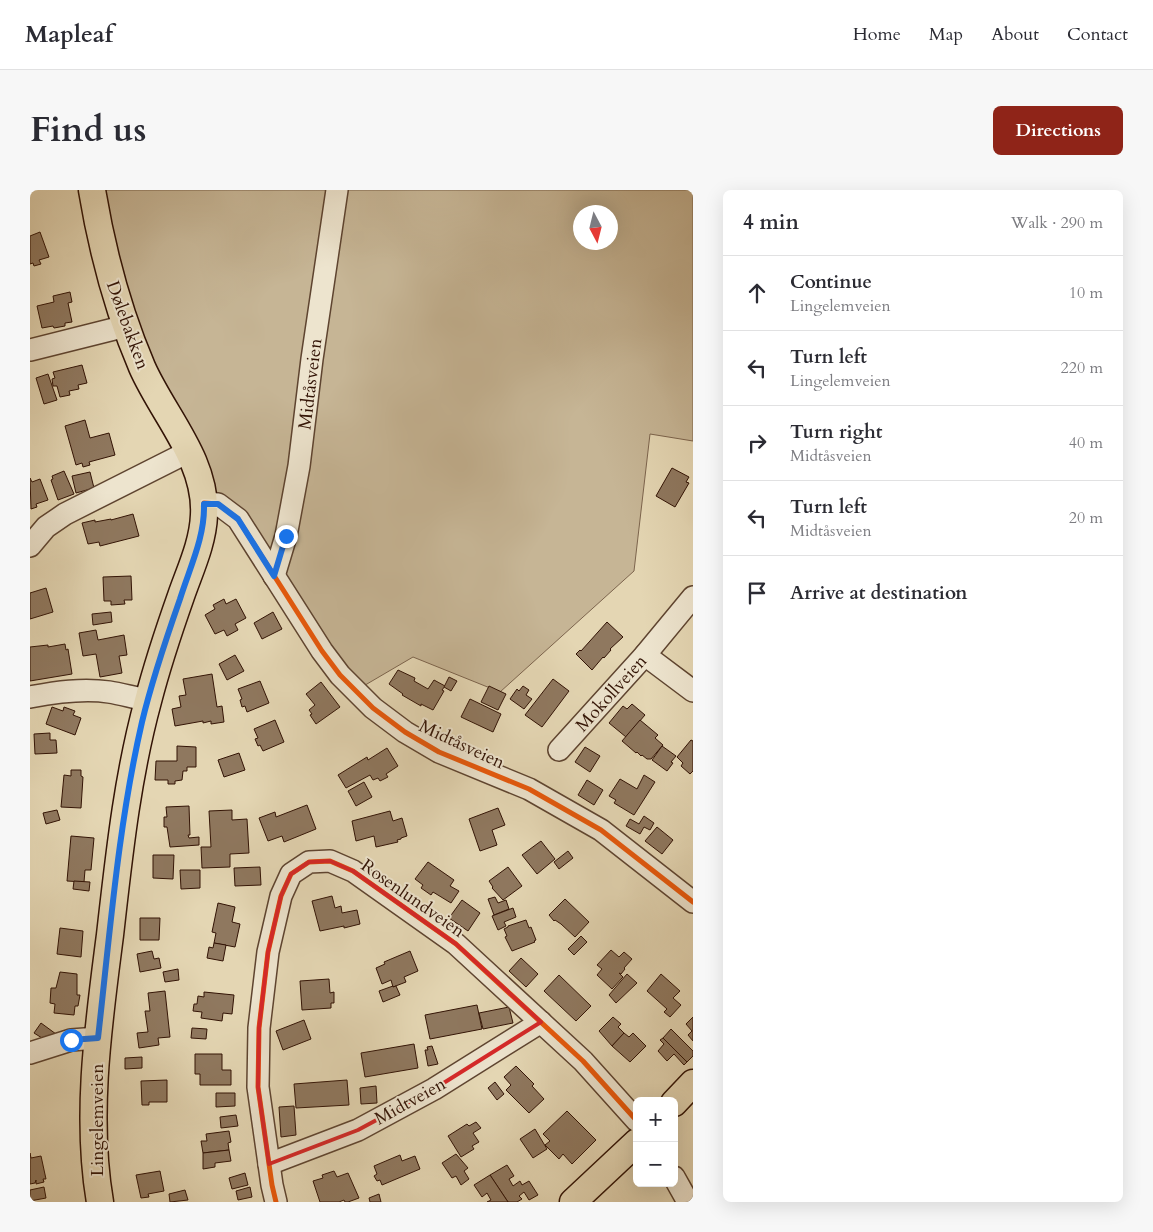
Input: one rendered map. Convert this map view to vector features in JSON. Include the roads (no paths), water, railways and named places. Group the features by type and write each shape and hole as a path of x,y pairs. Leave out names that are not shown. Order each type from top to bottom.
{"main road":[{"name":"Dølebakken","path":"92,190 108,269 126,326 142,368 196,468 202,487 204,504"},
{"name":"Lingelemveien","path":"100,1202 96,1171 95,1128 98,1038 121,837 130,779 148,700 198,547 204,517 204,504"},
{"path":"678,1099 693,1083"},
{"path":"573,1202 633,1146"}],"street":[{"name":"Midtåsveien","path":"274,576 286,536 300,466 314,349 337,190"},
{"path":"30,350 126,326"},
{"path":"31,541 46,527 65,514 188,452"},
{"name":"Midtåsveien","path":"204,504 218,504 238,519 340,675 373,708 405,732 439,752 529,789 601,830 693,902"},
{"name":"Mokollveien","path":"559,750 693,597"},
{"path":"644,655 693,691"},
{"path":"30,697 55,692 84,691 108,692 148,700"},
{"name":"Rosenlundveien","path":"276,1202 258,1087 259,1028 268,952 281,896 291,874 309,862 330,861 353,871 456,944 583,1061 633,1117"},
{"name":"Midtveien","path":"269,1164 358,1130 434,1089 541,1022"},
{"name":"Lingelemveien","path":"30,1053 71,1040 98,1038"},
{"path":"678,1184 688,1202"}]}
